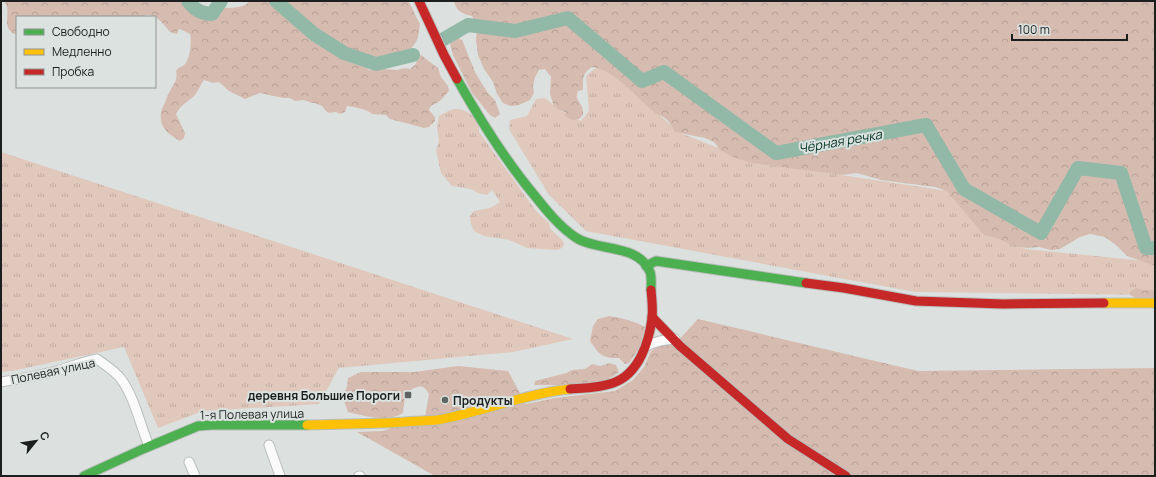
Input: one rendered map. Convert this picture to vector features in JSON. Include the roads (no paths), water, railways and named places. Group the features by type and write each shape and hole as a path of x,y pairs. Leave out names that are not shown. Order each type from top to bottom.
{"street":[{"path":"419,1 444,55 465,93 521,179 553,218 565,230 589,243 619,250 636,256 642,260 646,266 656,261 829,286 916,301 1003,304 1155,303"},
{"name":"1-я Полевая улица","path":"84,476 149,446 198,426 212,424 284,426 441,419 462,415 529,396 553,391 595,387 613,383 621,379 634,368 645,346 652,317 651,280 650,272 646,266"},
{"path":"652,317 675,339 680,346 788,439 846,476"},
{"path":"645,346 664,340 675,339"},
{"name":"Полевая улица","path":"1,382 28,378 56,371 81,362 97,359 121,379 132,399 149,446"},
{"path":"269,445 280,476"},
{"path":"190,462 195,476"}],"waterway":[{"name":"Чёрная речка","path":"188,1 198,10 204,13 212,14 221,1"},
{"name":"Чёрная речка","path":"276,1 314,34 344,53 376,64 413,55"},
{"name":"Чёрная речка","path":"442,40 468,25 515,31 568,18 642,81 664,72 776,153 926,125 964,189 1041,233 1078,168 1121,173 1146,248 1155,248"}],"place":[{"name":"деревня Большие Пороги","path":"408,395"},
{"name":"Продукты","path":"445,400"}]}
